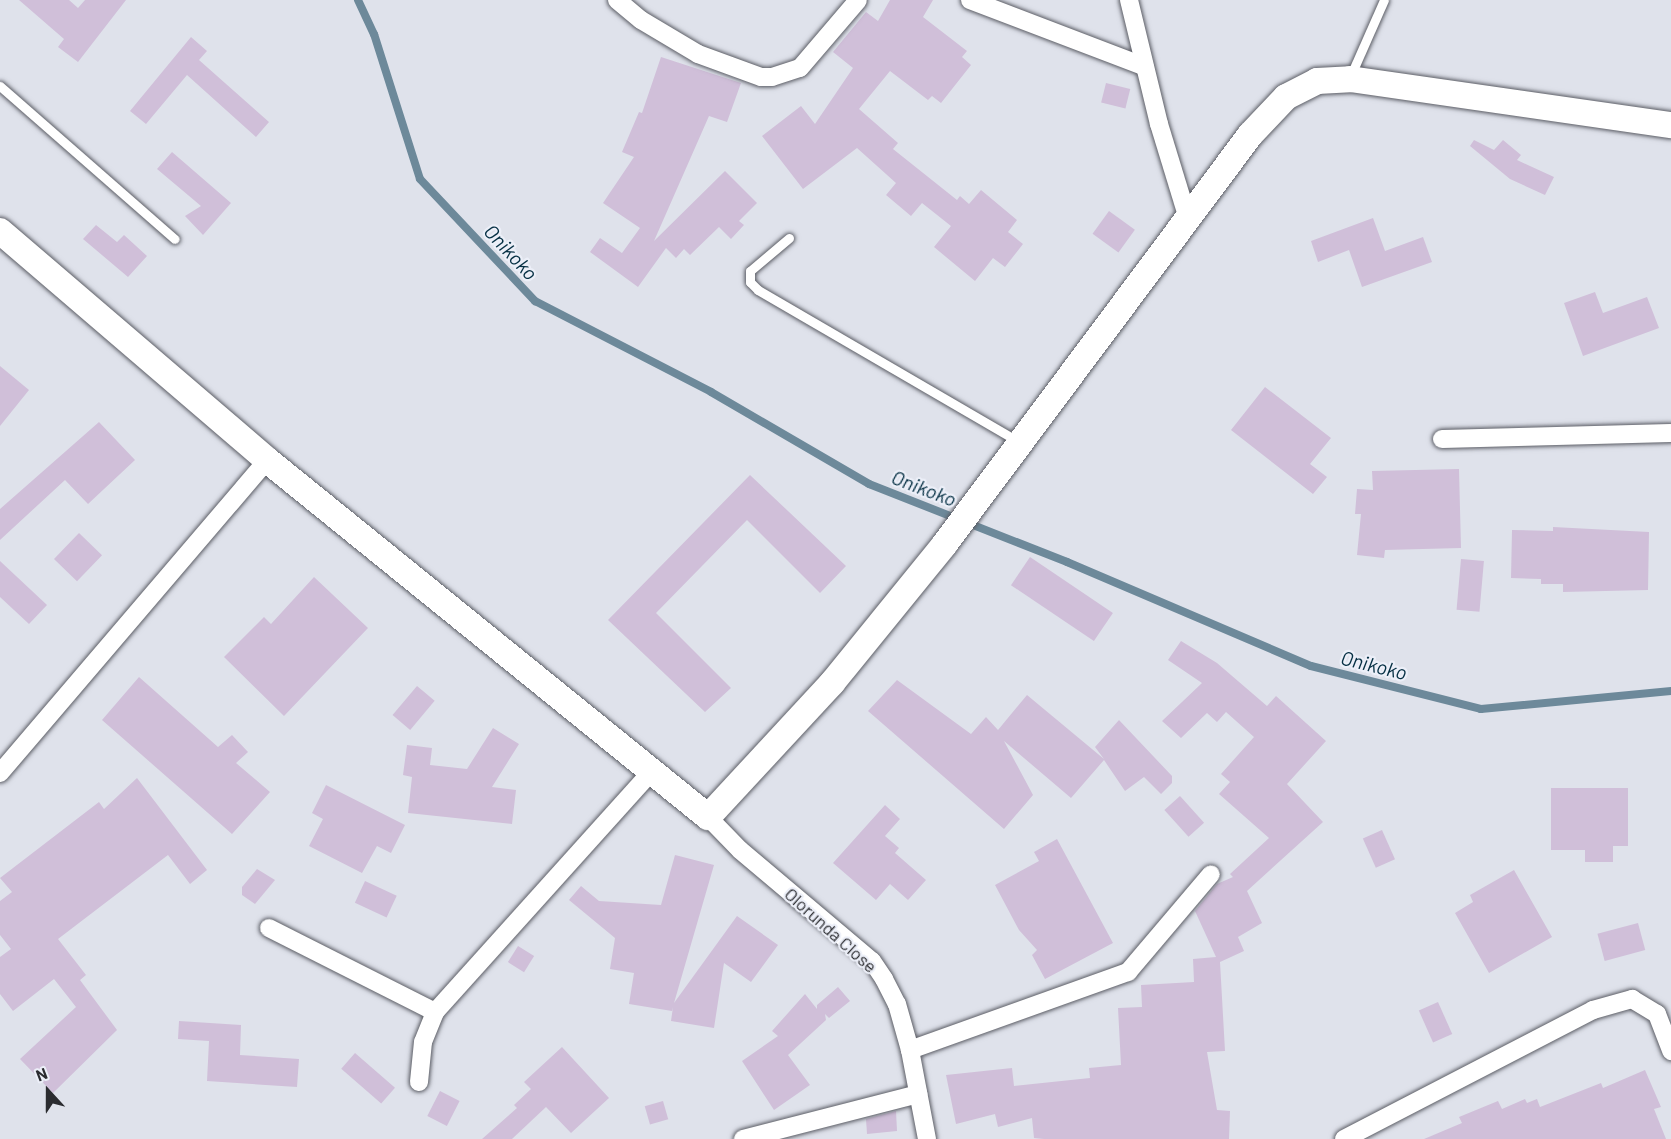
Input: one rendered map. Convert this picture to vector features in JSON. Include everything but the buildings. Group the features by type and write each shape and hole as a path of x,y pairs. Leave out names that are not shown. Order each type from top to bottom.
{"main road":[{"path":"0,231 267,460 708,817 825,691 944,545 1250,135 1286,97 1317,81 1350,79 1671,125"}],"street":[{"path":"617,0 641,20 698,54 761,77 772,77 800,68 858,0"},
{"path":"970,0 1145,67"},
{"path":"1129,0 1145,67 1188,219"},
{"path":"1442,439 1671,433"},
{"path":"0,773 267,460"},
{"path":"419,1082 423,1042 435,1012 651,772"},
{"name":"Olorunda Close","path":"708,817 740,850 872,961 897,1004 910,1050 927,1139"},
{"path":"910,1050 1128,972 1211,874"},
{"path":"269,928 435,1012"},
{"path":"1344,1139 1445,1090 1593,1010 1632,999 1657,1014 1671,1051"},
{"path":"743,1139 918,1094"}],"lane":[{"path":"1350,79 1379,2"},
{"path":"0,86 175,239"},
{"path":"789,238 750,271 750,282 758,290 1021,444"}],"waterway":[{"name":"Onikoko","path":"358,0 374,34 420,179 535,301 711,392 869,484 1067,562 1311,666 1481,709 1671,691"}]}
